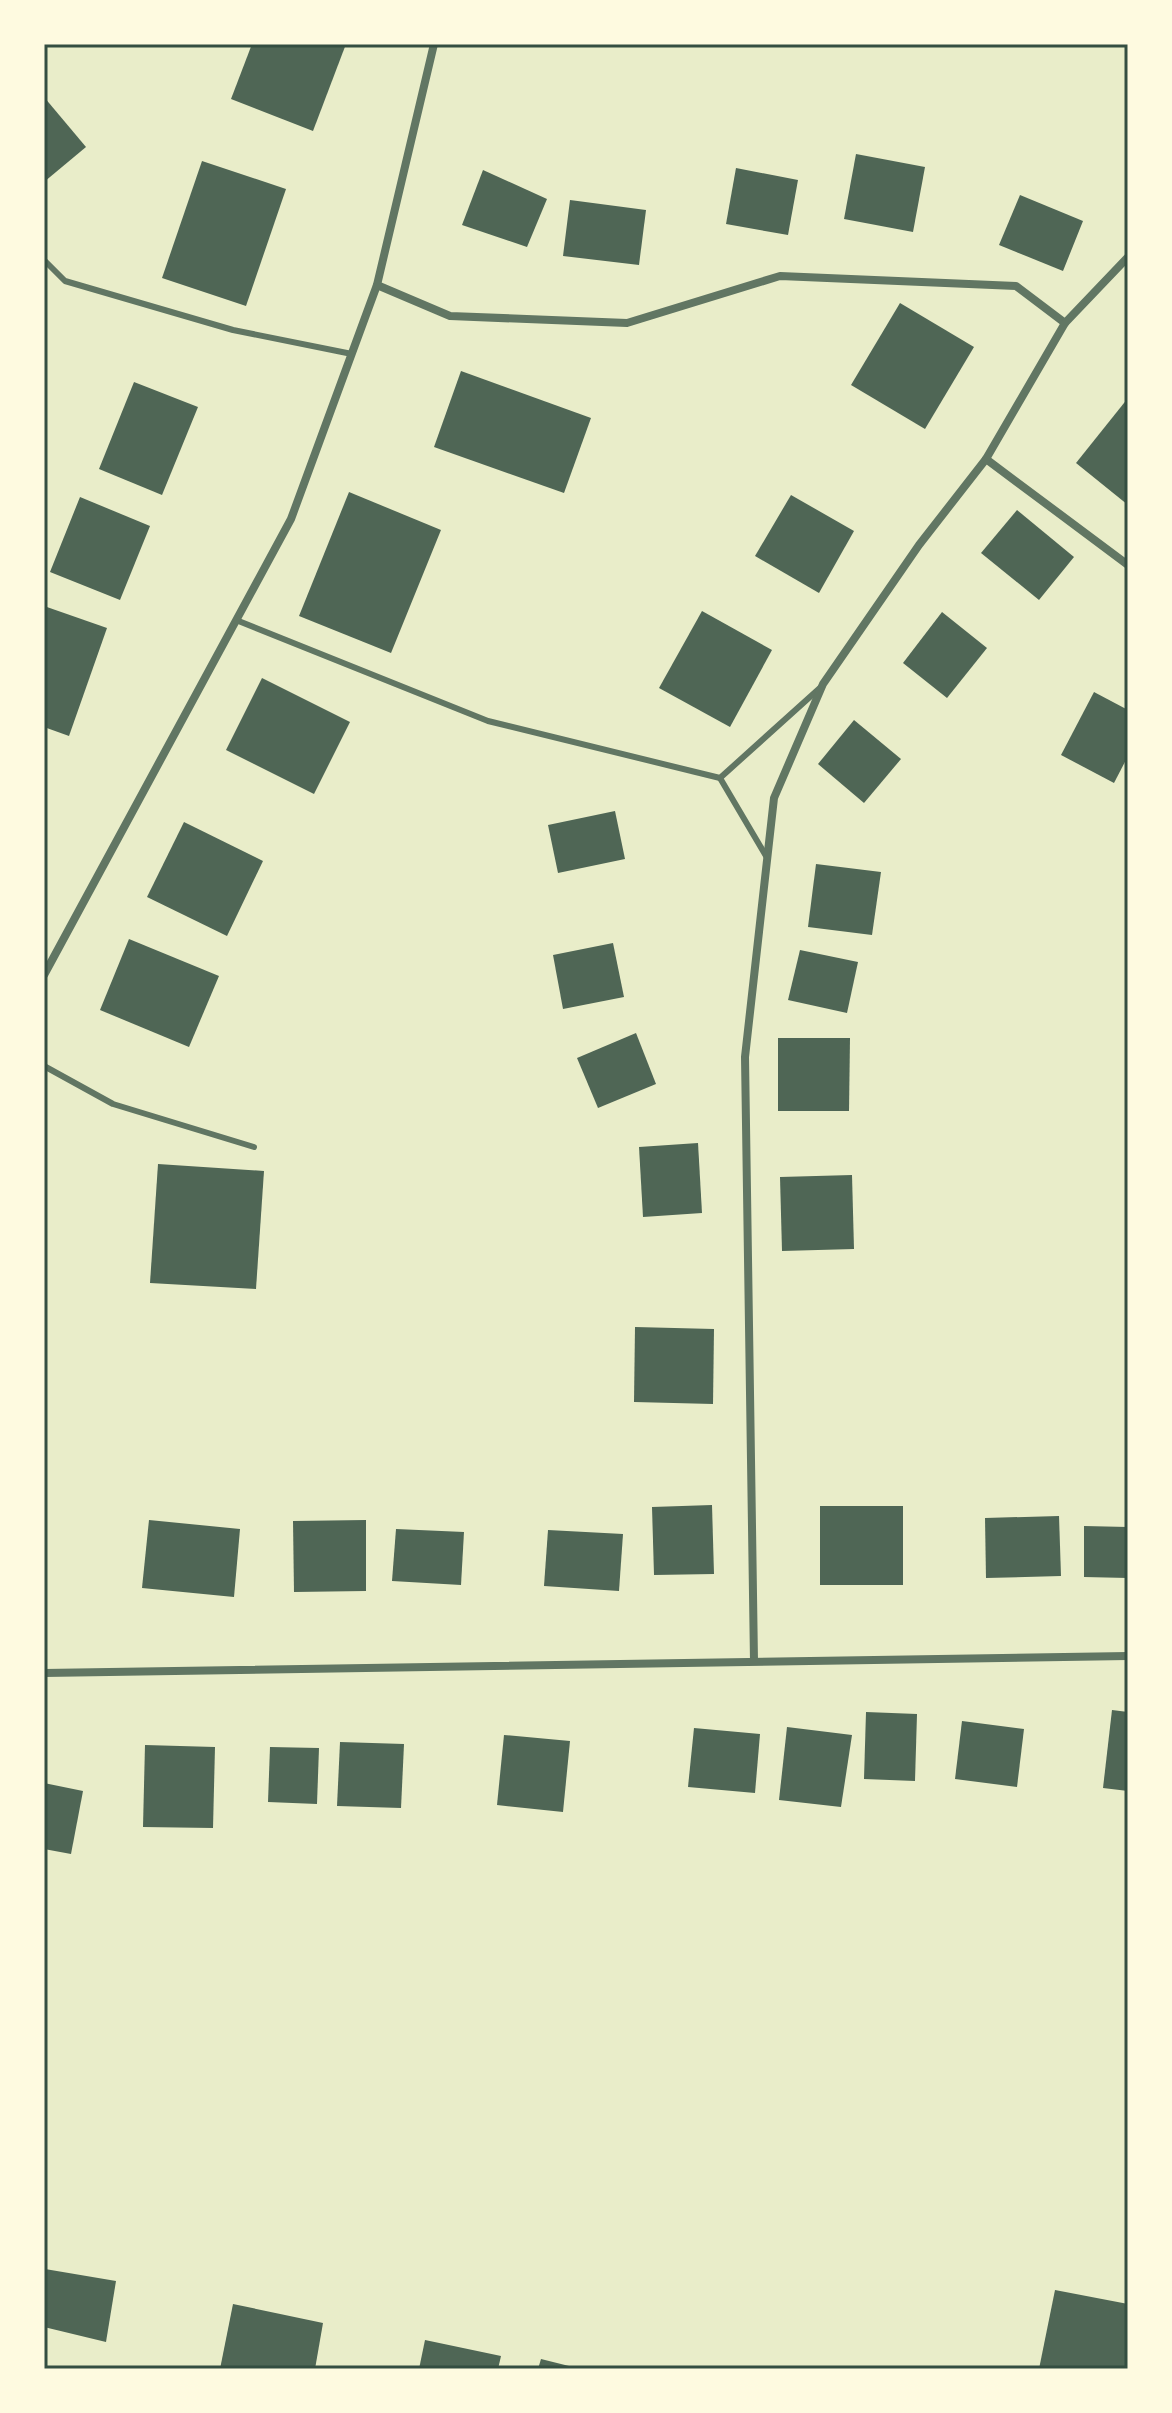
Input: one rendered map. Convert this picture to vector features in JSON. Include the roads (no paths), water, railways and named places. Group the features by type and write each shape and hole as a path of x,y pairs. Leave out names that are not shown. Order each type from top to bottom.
{"street":[{"path":"44,975 291,519 377,285 434,44"},
{"path":"754,1661 745,1057 774,798 823,684 919,545 986,459 1065,323 1128,257"},
{"path":"377,285 450,316 627,323 780,276 1016,286 1065,323"},
{"path":"986,459 1128,565"},
{"path":"44,1673 1128,1656"}],"lane":[{"path":"44,260 65,281 233,330 352,354"},
{"path":"236,620 488,721 720,778 766,856"},
{"path":"720,778 823,684"},
{"path":"44,1066 113,1104 254,1147"}]}
